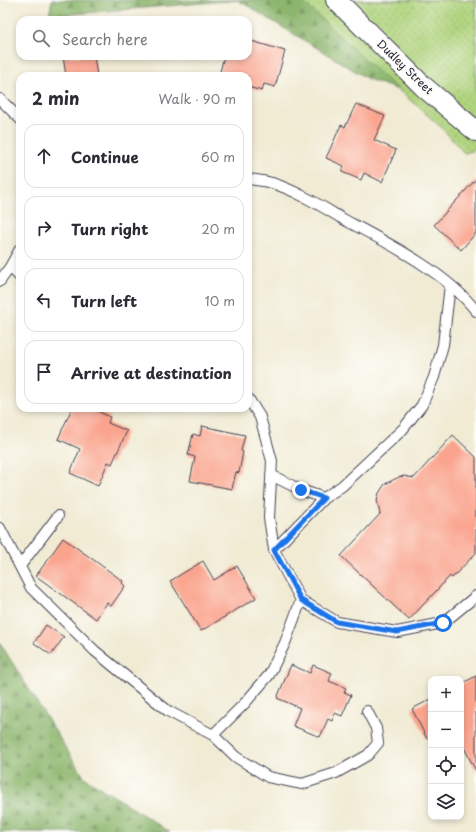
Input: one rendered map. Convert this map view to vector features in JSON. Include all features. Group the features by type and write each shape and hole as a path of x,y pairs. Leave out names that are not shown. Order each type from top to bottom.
{"street":[{"name":"Dudley Street","path":"336,0 424,87 476,131"}],"lane":[{"path":"0,99 16,115"},
{"path":"252,179 272,183 309,200 405,253 466,298 476,311"},
{"path":"0,281 16,256"},
{"path":"10,267 16,273"},
{"path":"274,550 324,498 352,477 403,429 422,405 434,377 443,345 450,285"},
{"path":"252,404 260,417 272,461 269,518 274,550 301,600 337,622 397,632 443,623 476,596"},
{"path":"271,475 301,490 324,498"},
{"path":"20,566 58,516"},
{"path":"0,528 31,588 110,664 168,711 213,735 236,757 268,777 302,784 336,773 368,755 378,743 376,728 368,711"},
{"path":"213,735 269,676 285,644 301,600"}],"green space":[{"path":"52,0 238,0 49,16"},
{"path":"238,0 476,0 476,118 368,79"},
{"path":"301,0 476,0 476,150 464,153 441,127 386,79"},
{"path":"0,643 84,777 170,832 0,832"}],"building":[{"path":"252,41 285,51 275,87 264,84 262,91 252,88 252,72 220,72 223,60 252,60"},
{"path":"64,60 95,60 96,72 65,72"},
{"path":"356,104 385,116 374,140 396,150 382,182 364,173 361,180 342,172 344,166 326,158 341,125 345,127"},
{"path":"476,179 476,233 461,250 434,225"},
{"path":"70,412 99,412 110,417 108,423 127,431 112,464 108,462 98,486 70,473 80,449 58,439"},
{"path":"202,426 245,435 241,451 243,452 239,473 236,472 232,489 190,481 195,457 188,455 193,434 200,436"},
{"path":"453,435 476,457 476,553 452,578 450,576 409,620 341,556 380,514 377,500 379,493 385,484 399,477 404,476 414,478"},
{"path":"63,538 123,581 122,583 125,586 111,606 107,603 96,619 36,576"},
{"path":"203,561 214,580 237,566 256,598 201,631 170,581"},
{"path":"46,625 64,637 51,655 34,643"},
{"path":"291,665 310,673 313,665 332,673 329,681 346,688 344,692 351,695 342,716 335,713 332,721 328,719 320,737 293,726 300,708 277,698"},
{"path":"476,676 476,771 464,748 464,682"},
{"path":"428,701 428,738 427,739 412,709"}],"route":[{"path":"301,490 324,498 274,550 301,600 337,622 397,632 443,623"}]}
